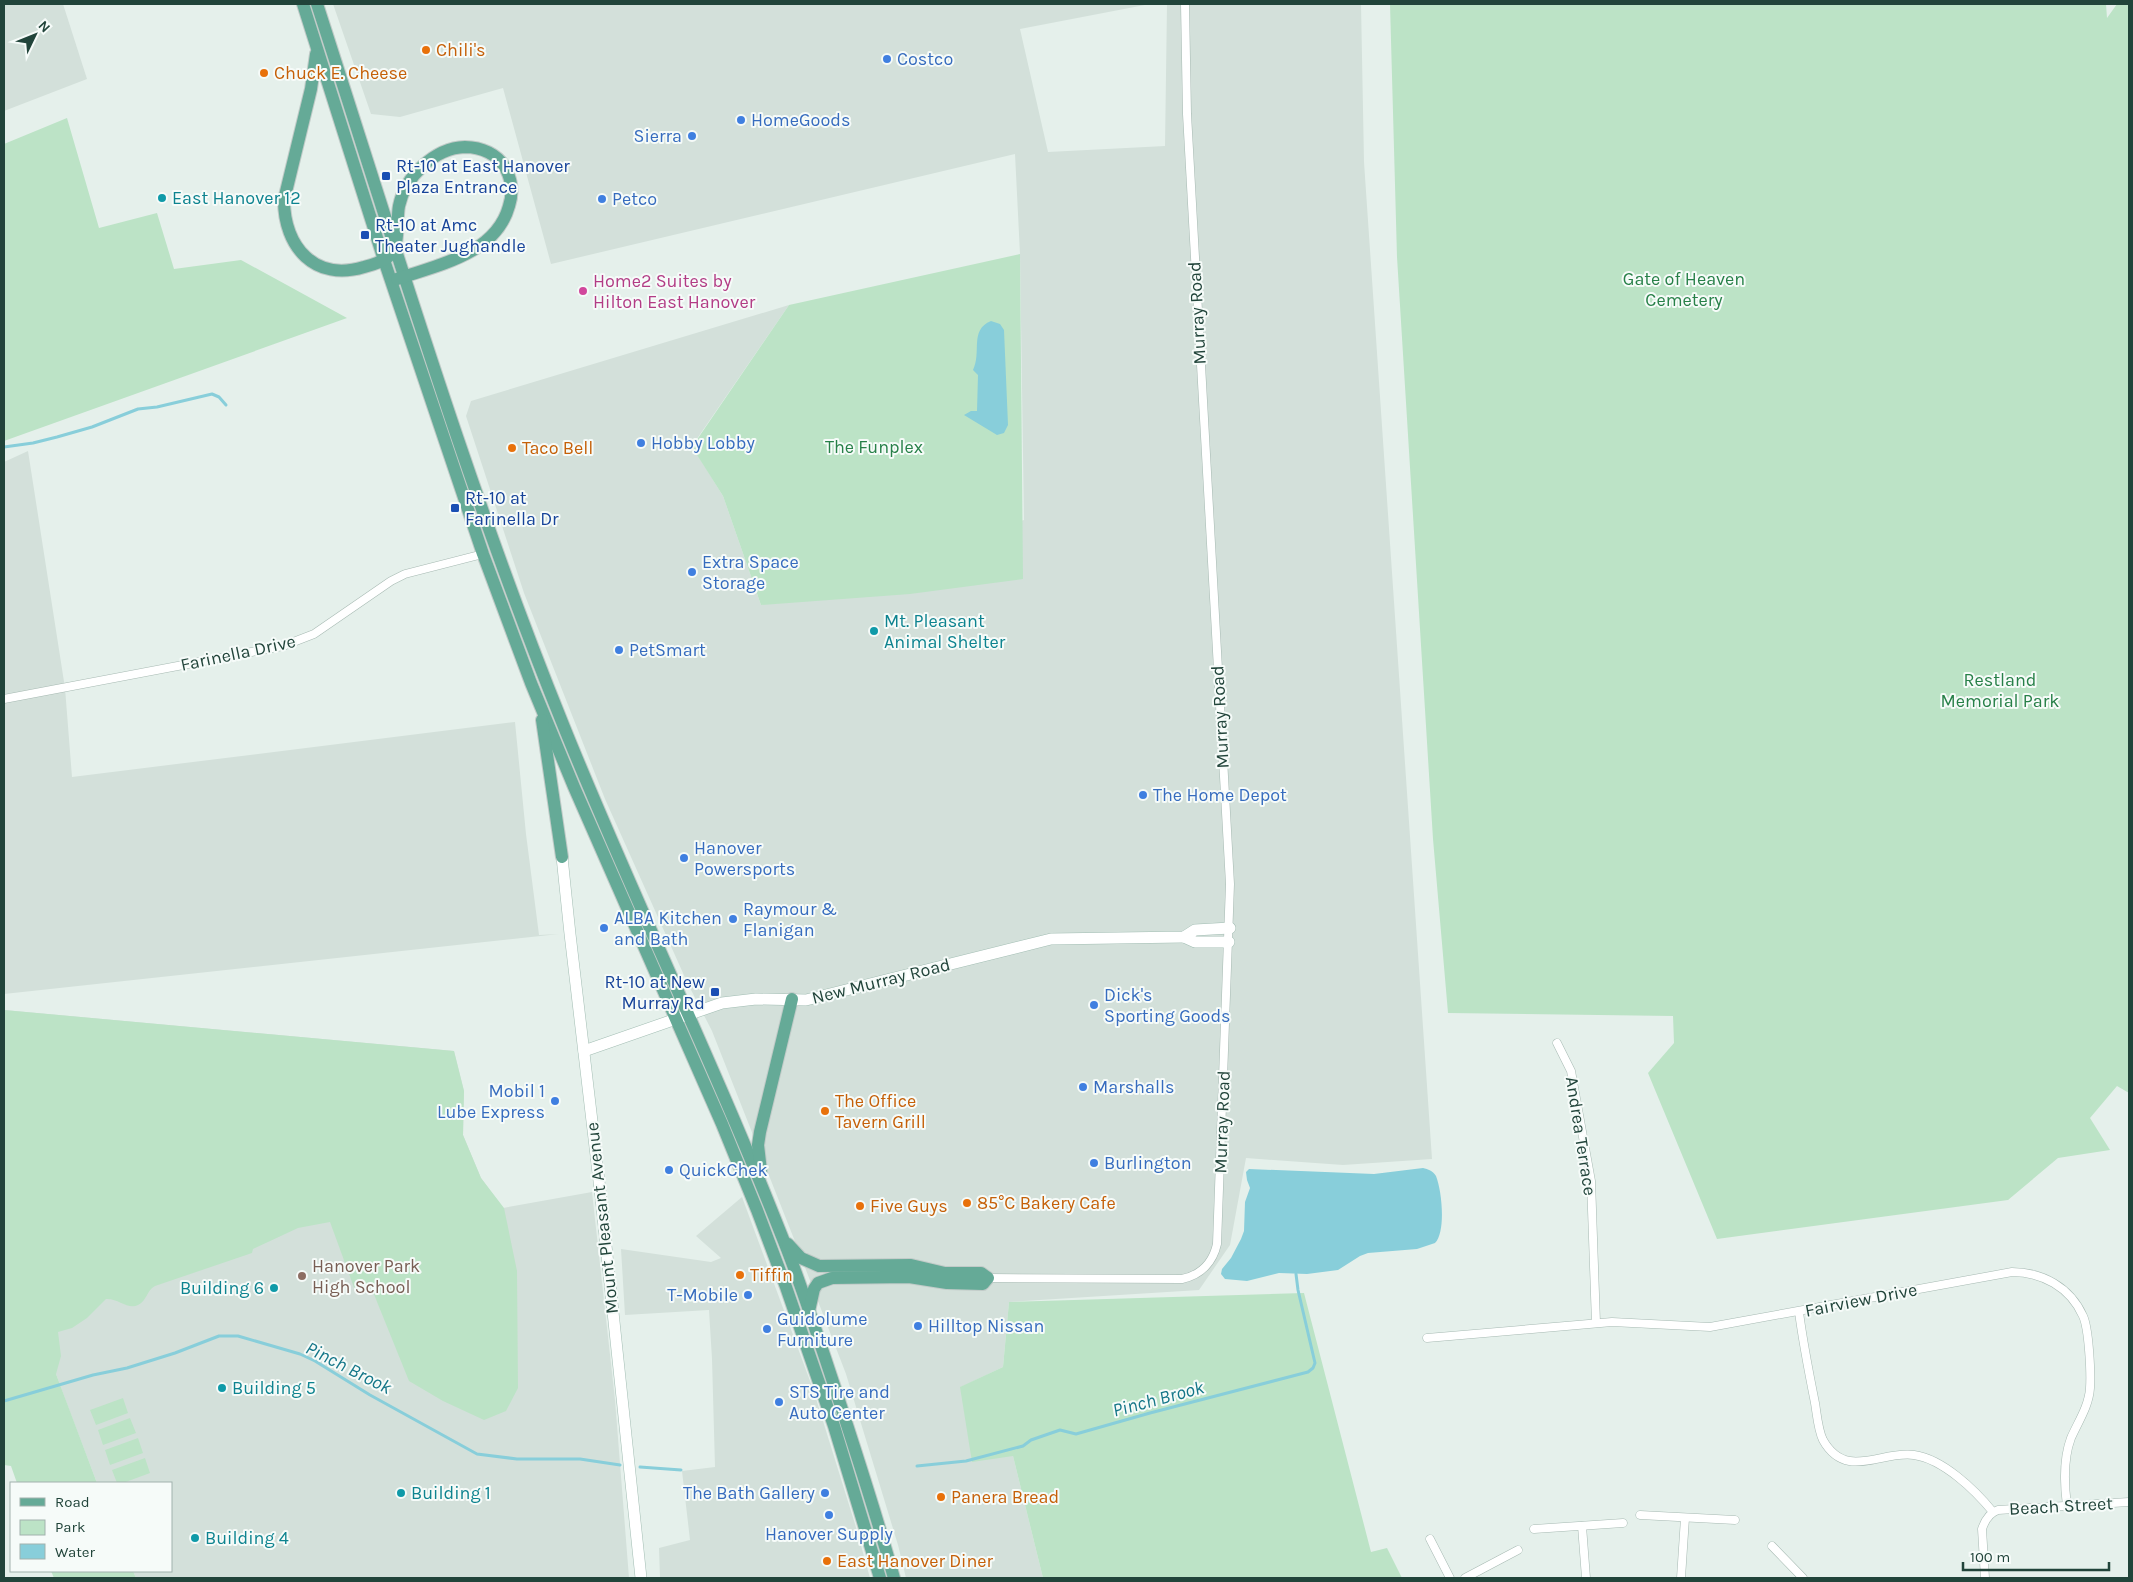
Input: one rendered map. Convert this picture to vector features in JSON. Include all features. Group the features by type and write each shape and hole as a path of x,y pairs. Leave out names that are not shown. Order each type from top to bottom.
{"main road":[{"path":"303,4 384,260 398,279 538,664 626,874 786,1286 834,1426 880,1578"},
{"path":"317,49 311,89 284,200 284,217 292,242 308,259 329,269 354,270 384,260 393,252 396,246 318,4"},
{"path":"398,279 462,257 493,236 507,213 511,200 510,180 501,162 483,150 463,147 451,149 429,161 415,174 404,192 398,211 396,246 398,279 437,420 483,554 538,698 598,844 682,1018 767,1200 783,1239 809,1311 862,1472 894,1578"},
{"path":"538,698 562,857"},
{"path":"767,1200 760,1169 758,1145 792,999"},
{"path":"783,1239 801,1258 819,1266 911,1265 945,1273 981,1273 988,1278 983,1284 947,1283 909,1277 832,1278 818,1283 814,1289 809,1311"}],"street":[{"name":"Murray Road","path":"988,1278 1182,1279 1200,1272 1210,1262 1217,1244 1230,942 1230,884 1187,114 1185,4"},
{"name":"Farinella Drive","path":"4,699 283,646 314,634 405,574 483,554"},
{"name":"Mount Pleasant Avenue","path":"562,857 641,1578"},
{"name":"New Murray Road","path":"584,1051 731,1002 756,999 806,1000 1051,939 1184,936 1195,930 1230,928"},
{"name":"New Murray Road","path":"1184,936 1195,942 1230,942"},
{"name":"Andrea Terrace","path":"1557,1043 1571,1071 1591,1182 1596,1323"},
{"name":"Fairview Drive","path":"1427,1338 1596,1323 1632,1322 1710,1328 2012,1272 2038,1275 2055,1284 2073,1300 2083,1316 2087,1337 2090,1388 2067,1454 2064,1488 2066,1506"},
{"name":"Beach Street","path":"1799,1312 1802,1340 1820,1434 1827,1446 1842,1458 1855,1463 1899,1454 1914,1455 1928,1459 1963,1482 1980,1496 1993,1512 1998,1510 2129,1502"},
{"path":"1985,1578 1982,1529 1984,1523 1993,1512"},
{"path":"1640,1515 1735,1520"},
{"path":"1681,1578 1685,1518"},
{"path":"1534,1529 1624,1523"},
{"path":"1582,1526 1586,1578"},
{"path":"1430,1539 1450,1578"},
{"path":"1772,1546 1803,1578"},
{"path":"1465,1578 1518,1550"}],"shaded area":[{"path":"4,4 63,4 87,79 4,111"},
{"path":"333,4 1150,4 1020,29 1048,152 1165,146 1167,4 1361,4 1364,162 1432,1159 1343,1165 1246,1158 1230,1245 1199,1290 1009,1302 1003,1367 961,1387 1013,1456 1043,1578 906,1578 898,1545 846,1374 712,1031 687,982 605,799 524,593 466,416 471,401 789,305 692,446 723,496 761,605 1024,520 1020,254 1015,154 551,264 503,88 400,117 371,114"},
{"path":"28,451 65,688 72,777 515,722 526,834 539,935 559,934 4,994 4,462"},
{"name":"Hanover Park High School","path":"4,1010 454,1051 464,1091 463,1135 481,1178 503,1208 592,1192 615,1400 629,1578 136,1578 133,1572 172,1572 172,1482 97,1482 56,1374"},
{"path":"742,1197 813,1389 870,1578 660,1578 659,1548 690,1540 682,1471 715,1467 709,1310 625,1315 621,1249 711,1262 721,1258 696,1236"}],"green space":[{"name":"Gate of Heaven Cemetery","path":"1390,4 2106,4 2107,18 2117,4 2129,4 2129,1093 2117,1086 2090,1118 2110,1150 2058,1158 2008,1200 1717,1239 1648,1073 1674,1043 1673,1016 1448,1013 1433,839 1397,257"},
{"path":"67,118 99,228 157,213 174,269 241,260 347,318 4,441 4,144"},
{"name":"The Funplex","path":"1020,254 1023,579 910,594 761,605 723,496 692,447 789,305"},
{"path":"4,1010 454,1051 464,1091 463,1135 481,1178 504,1208 517,1271 518,1388 506,1411 484,1420 443,1401 409,1381 371,1287 356,1293 330,1222 298,1228 253,1249 252,1253 155,1286 138,1305 130,1306 115,1300 106,1299 87,1318 72,1328 58,1332 61,1356 56,1374 97,1482 17,1482 11,1466 4,1465"},
{"path":"1304,1293 1371,1552 1387,1548 1402,1578 1043,1578 1013,1456 972,1462 960,1387 1003,1367 1009,1302"},
{"path":"123,1398 128,1413 96,1425 90,1410"},
{"path":"130,1418 136,1433 103,1445 98,1430"},
{"path":"138,1438 143,1453 110,1465 105,1450"},
{"path":"145,1458 150,1473 126,1482 117,1482 112,1470"},
{"path":"51,1572 133,1572 136,1578 54,1578"}],"water":[{"path":"991,321 1000,324 1004,330 1008,425 1004,433 997,435 964,415 971,411 977,411 978,375 973,370 977,356 977,342 980,330"},
{"path":"1423,1168 1435,1174 1440,1191 1442,1221 1441,1230 1435,1243 1417,1249 1368,1253 1338,1270 1307,1274 1279,1273 1247,1281 1225,1279 1221,1274 1244,1231 1245,1202 1250,1188 1246,1172 1249,1169 1374,1174"}],"waterway":[{"path":"4,447 57,437 92,427 138,409 157,407 212,394 219,397 226,405"},
{"name":"Pinch Brook","path":"917,1466 966,1461 1023,1446 1031,1440 1060,1430 1076,1434 1308,1372 1315,1363 1296,1274"},
{"name":"Pinch Brook","path":"4,1401 93,1375 127,1368 175,1353 219,1336 238,1336 300,1354 315,1361 370,1395 477,1454 517,1459 580,1459 620,1465"},
{"name":"Pinch Brook","path":"640,1467 681,1470"}],"place":[{"name":"Chili's","path":"426,50"},
{"name":"Costco","path":"887,59"},
{"name":"Chuck E. Cheese","path":"264,73"},
{"name":"HomeGoods","path":"741,120"},
{"name":"Sierra","path":"692,136"},
{"name":"Rt-10 at East Hanover Plaza Entrance","path":"386,176"},
{"name":"East Hanover 12","path":"162,198"},
{"name":"Petco","path":"602,199"},
{"name":"Rt-10 at Amc Theater Jughandle","path":"365,235"},
{"name":"Home2 Suites by Hilton East Hanover","path":"583,291"},
{"name":"Hobby Lobby","path":"641,443"},
{"name":"Taco Bell","path":"512,448"},
{"name":"Rt-10 at Farinella Dr","path":"455,508"},
{"name":"Extra Space Storage","path":"692,572"},
{"name":"Mt. Pleasant Animal Shelter","path":"874,631"},
{"name":"PetSmart","path":"619,650"},
{"name":"The Home Depot","path":"1143,795"},
{"name":"Hanover Powersports","path":"684,858"},
{"name":"Raymour & Flanigan","path":"733,919"},
{"name":"ALBA Kitchen and Bath","path":"604,928"},
{"name":"Rt-10 at New Murray Rd","path":"715,992"},
{"name":"Dick's Sporting Goods","path":"1094,1005"},
{"name":"Marshalls","path":"1083,1087"},
{"name":"Mobil 1 Lube Express","path":"555,1101"},
{"name":"The Office Tavern Grill","path":"825,1111"},
{"name":"Burlington","path":"1094,1163"},
{"name":"QuickChek","path":"669,1170"},
{"name":"85°C Bakery Cafe","path":"967,1203"},
{"name":"Five Guys","path":"860,1206"},
{"name":"Tiffin","path":"740,1275"},
{"name":"Hanover Park High School","path":"302,1276"},
{"name":"Building 6","path":"274,1288"},
{"name":"T-Mobile","path":"748,1295"},
{"name":"Hilltop Nissan","path":"918,1326"},
{"name":"Guidolume Furniture","path":"767,1329"},
{"name":"Building 5","path":"222,1388"},
{"name":"STS Tire and Auto Center","path":"779,1402"},
{"name":"Building 1","path":"401,1493"},
{"name":"The Bath Gallery","path":"825,1493"},
{"name":"Panera Bread","path":"941,1497"},
{"name":"Hanover Supply","path":"829,1515"},
{"name":"Building 4","path":"195,1538"},
{"name":"East Hanover Diner","path":"827,1561"}],"park label":[{"name":"Restland Memorial Park","path":"2000,690"}]}
